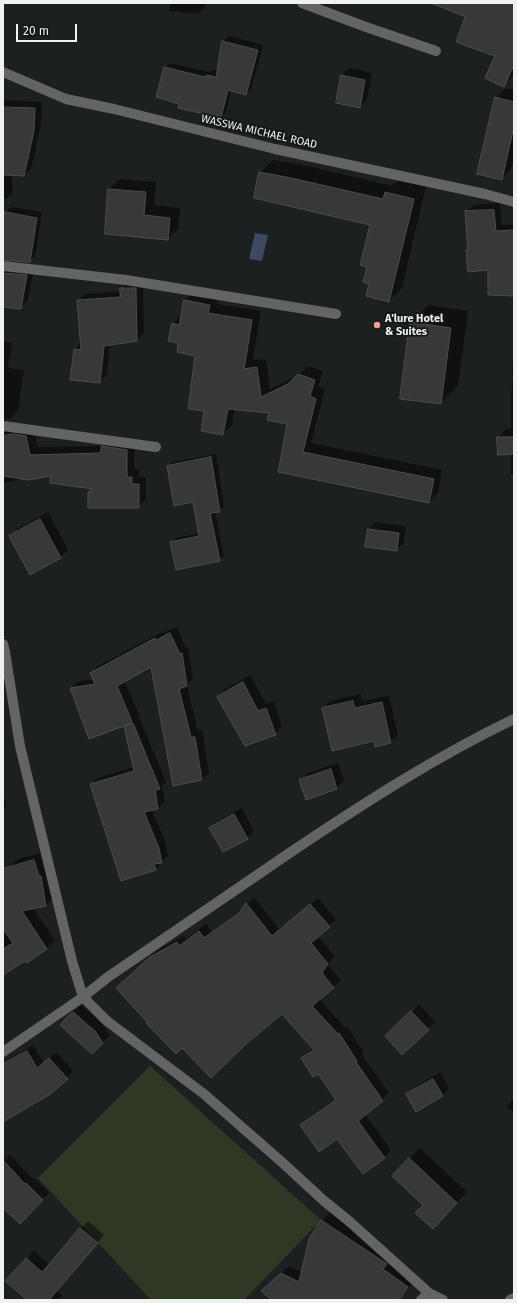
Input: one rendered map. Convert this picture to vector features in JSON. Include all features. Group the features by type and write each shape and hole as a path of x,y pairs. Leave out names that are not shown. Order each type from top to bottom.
{"street":[{"path":"302,3 366,28 436,51"},
{"name":"WASSWA MICHAEL ROAD","path":"3,72 66,99 114,109 275,149 485,194 514,202"},
{"path":"3,266 126,280 336,314"},
{"path":"3,426 156,447"},
{"path":"3,644 20,746 72,961 83,997 112,1025 204,1094 429,1293 444,1300"},
{"path":"3,1052 83,997 108,977 350,813 472,740 514,719"},
{"path":"421,1300 429,1293"},
{"path":"510,1300 514,1298"}],"green space":[{"path":"150,1066 321,1220 244,1300 151,1300 38,1178"}],"water":[{"path":"255,233 268,235 262,261 249,259"}],"building":[{"path":"431,3 514,3 514,65 504,87 485,78 495,56 456,42 465,17"},
{"path":"222,41 258,50 246,95 228,90 221,118 178,108 179,104 156,97 164,67 205,77 206,75 216,77"},
{"path":"341,75 365,80 360,108 336,103"},
{"path":"495,97 514,102 514,126 502,180 477,174"},
{"path":"3,107 35,108 34,131 24,176 3,175"},
{"path":"259,172 383,199 385,192 414,199 389,302 366,296 369,284 363,282 367,267 360,265 370,225 254,198"},
{"path":"108,189 146,192 144,215 170,218 168,240 105,234"},
{"path":"494,210 496,231 514,230 514,296 488,295 488,270 468,272 465,211"},
{"path":"5,212 37,218 30,262 3,260 3,224"},
{"path":"3,273 27,275 21,309 3,307"},
{"path":"120,288 136,288 137,341 104,346 100,383 70,380 74,349 81,350 77,300 120,297"},
{"path":"184,300 210,305 208,313 252,320 244,369 257,367 261,397 288,384 298,374 315,380 310,396 316,399 303,452 434,479 429,503 278,472 287,424 267,420 269,413 228,409 223,435 201,431 204,411 188,409 195,356 177,352 178,343 168,341 172,323 179,325"},
{"path":"410,322 451,328 441,404 400,399"},
{"path":"13,434 26,436 30,455 100,453 102,446 127,450 127,477 132,477 132,484 139,484 139,508 88,508 88,492 93,489 50,483 51,476 28,480 3,476 3,436"},
{"path":"497,437 514,437 514,454 498,455"},
{"path":"211,457 220,512 210,513 220,561 176,570 170,542 199,536 193,502 174,506 167,466"},
{"path":"40,519 61,558 30,575 9,536"},
{"path":"368,529 399,533 397,551 365,547"},
{"path":"170,633 180,654 182,653 187,686 179,689 191,737 195,737 202,780 173,786 151,667 117,686 132,722 89,739 70,688 95,684 90,673 155,638 156,640"},
{"path":"243,682 258,711 266,708 276,735 245,746 217,697"},
{"path":"353,701 355,708 382,702 391,743 375,747 374,741 332,751 322,708"},
{"path":"133,723 160,789 155,790 158,809 144,812 159,848 162,863 154,864 156,870 121,881 90,784 134,771 124,726"},
{"path":"331,769 337,789 306,800 299,780"},
{"path":"234,814 248,839 223,852 209,828"},
{"path":"34,860 39,876 41,876 46,906 22,911 47,949 27,963 25,961 3,975 3,949 13,943 3,929 3,869"},
{"path":"246,903 272,936 310,904 330,927 311,943 328,964 322,973 334,988 312,1006 338,1034 339,1033 357,1061 356,1062 383,1101 358,1121 385,1158 363,1174 337,1139 319,1152 300,1125 336,1100 318,1074 313,1077 301,1058 314,1050 282,1014 247,1043 211,1078 182,1048 176,1054 146,1023 147,1022 116,988 150,957 177,942 179,946 199,931 204,938 239,913"},
{"path":"411,1011 429,1030 402,1055 385,1036"},
{"path":"73,1012 95,1031 103,1043 92,1054 60,1025"},
{"path":"27,1051 37,1068 49,1058 68,1079 52,1093 3,1122 3,1064"},
{"path":"433,1079 443,1096 416,1112 406,1094"},
{"path":"409,1158 457,1203 433,1229 415,1213 423,1205 392,1176"},
{"path":"3,1160 25,1184 26,1183 43,1200 20,1224 3,1208"},
{"path":"321,1220 387,1264 383,1269 408,1287 399,1300 272,1300 261,1291 281,1273 299,1282 309,1239"},
{"path":"80,1228 98,1243 49,1300 27,1300 5,1281 26,1258 42,1272"}],"place":[{"name":"A'lure Hotel & Suites","path":"377,325"}]}
